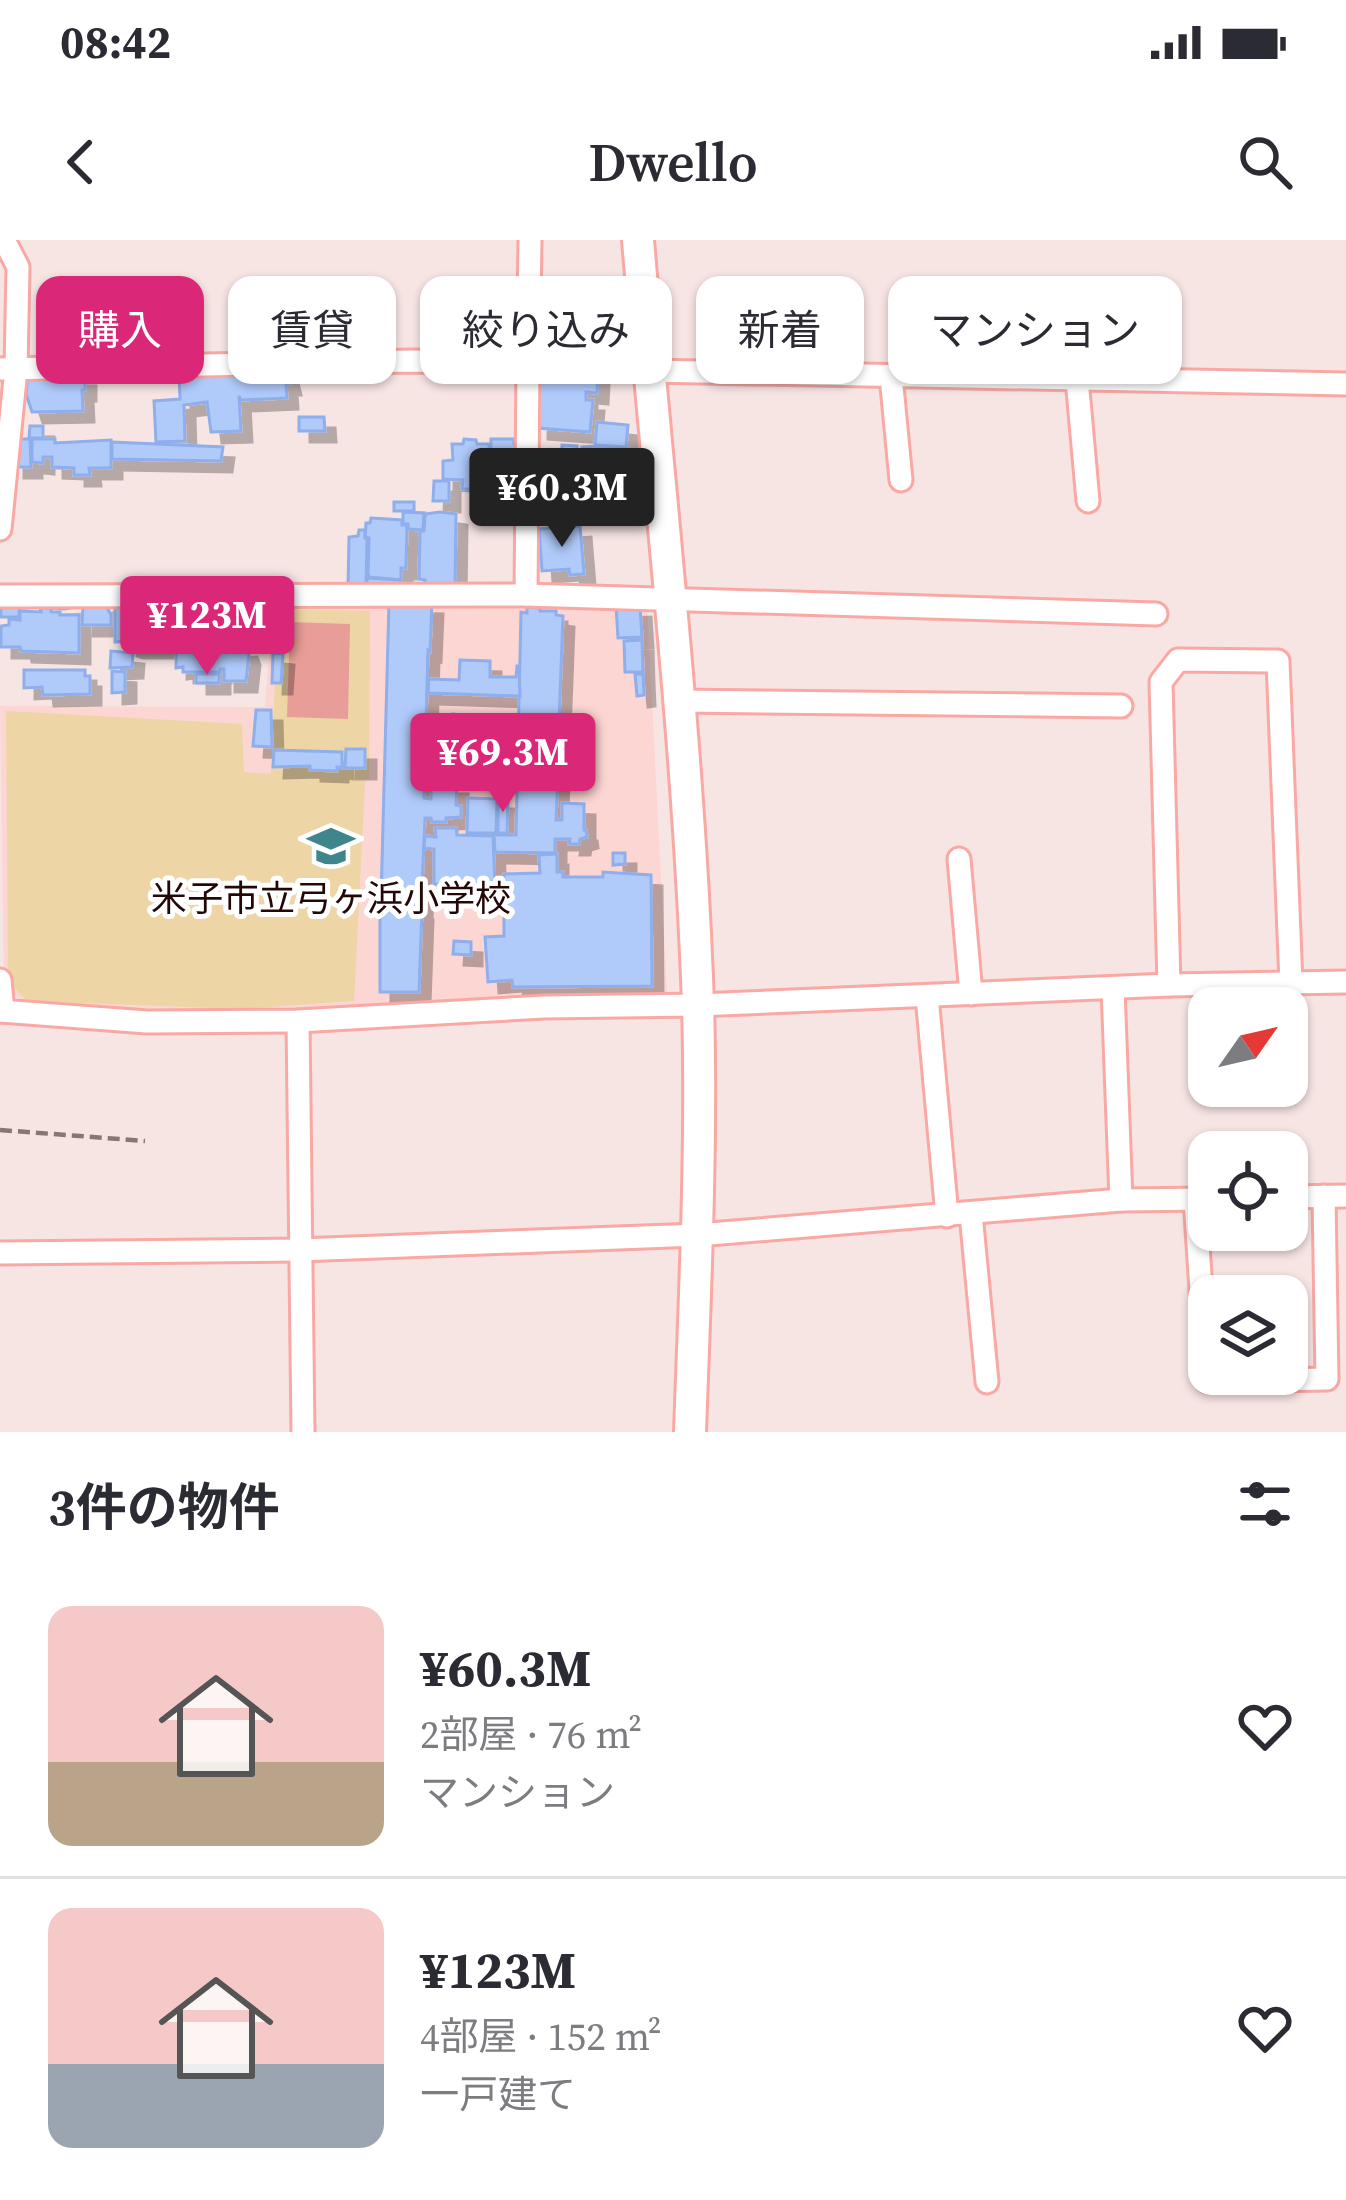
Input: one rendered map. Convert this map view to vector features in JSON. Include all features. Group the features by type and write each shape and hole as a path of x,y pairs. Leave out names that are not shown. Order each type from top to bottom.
{"street":[{"path":"529,276 530,240"},
{"path":"638,240 641,276"},
{"path":"0,530 18,267 4,249"},
{"path":"8,369 420,361"},
{"path":"672,371 888,376"},
{"path":"1182,381 1346,384"},
{"path":"526,595 528,384"},
{"path":"650,384 680,701 698,1005 697,1235 689,1432"},
{"path":"892,384 901,480"},
{"path":"1077,384 1088,500"},
{"path":"0,596 526,595 1156,614"},
{"path":"1169,985 1161,682 1178,660 1278,661 1291,983"},
{"path":"680,701 1121,706"},
{"path":"959,859 971,994"},
{"path":"0,980 1,1011 147,1022 298,1021 544,1007 1346,982"},
{"path":"1113,988 1121,1200"},
{"path":"927,996 947,1216"},
{"path":"298,1021 303,1432"},
{"path":"1203,1251 1207,1381 1327,1379 1335,1196"},
{"path":"0,1253 299,1250 697,1235 1121,1200 1188,1199"},
{"path":"971,1214 987,1382"}],"path":[{"path":"0,1130 146,1141"}],"shaded area":[{"path":"579,446 630,447 639,523 581,525"},
{"name":"米子市立弓ヶ浜小学校","path":"273,601 647,605 667,992 204,1014 26,1005 4,985 0,706 265,707"},
{"path":"278,609 370,611 369,779 346,779 365,781 354,1001 241,1009 27,1001 8,982 6,711 242,724 244,772 271,774"},
{"path":"290,622 350,624 348,719 287,717"}],"building":[{"path":"228,371 228,384 286,384 287,398 241,400 239,396 241,431 211,432 207,402 184,405 185,441 156,442 154,401 180,399 179,384 204,384 204,372"},
{"path":"28,374 36,374 36,384 85,384 83,411 32,412 26,394"},
{"path":"538,384 597,384 597,393 586,392 586,400 593,400 590,432 537,428"},
{"path":"299,417 324,417 325,431 299,431"},
{"path":"597,422 628,425 626,447 595,445"},
{"path":"30,426 43,426 43,438 29,438"},
{"path":"13,439 30,439 31,467 13,467"},
{"path":"32,439 55,439 55,443 111,440 111,468 89,468 90,475 74,475 74,468 52,467 52,457 43,457 43,463 32,462"},
{"path":"464,439 489,444 490,480 476,480 477,489 462,489 463,480 443,479 443,461 453,460 452,444 463,444"},
{"path":"491,439 514,439 514,444 520,444 520,464 491,466"},
{"path":"112,442 223,447 221,461 112,459"},
{"path":"562,445 577,446 576,459 562,458"},
{"path":"582,447 628,448 629,488 600,489 600,505 583,505"},
{"path":"519,466 519,496 507,496 509,467"},
{"path":"434,481 449,481 449,501 433,501"},
{"path":"394,502 414,502 414,511 394,511"},
{"path":"403,512 424,513 423,530 408,529"},
{"path":"425,514 456,514 455,589 424,586 425,580 419,579"},
{"path":"371,518 402,520 407,525 406,568 401,568 401,580 369,577 369,538 365,538"},
{"path":"580,526 584,574 570,575 569,569 542,571 539,529"},
{"path":"359,530 365,530 367,538 366,588 348,588 349,537 358,536"},
{"path":"367,575 400,580 400,588 367,587"},
{"path":"104,602 111,625 82,625 83,606 64,609 51,604"},
{"path":"389,602 432,603 424,798 431,799 431,783 457,783 456,805 461,806 461,817 446,818 446,822 425,818 421,908 411,908 411,899 381,899"},
{"path":"1,604 27,604 27,608 19,608 19,617 1,617"},
{"path":"115,604 165,605 165,647 115,642"},
{"path":"640,606 642,637 618,638 616,607"},
{"path":"527,607 563,616 558,748 576,748 576,775 558,774 556,820 562,820 562,803 584,804 587,837 579,844 555,839 555,853 495,852 494,835 516,835 521,612 527,613"},
{"path":"40,608 79,615 79,653 1,647 1,626 9,625 9,619 20,620 20,611 41,612"},
{"path":"215,630 237,630 237,643 215,643"},
{"path":"177,634 213,636 214,648 246,646 246,681 224,681 224,669 183,672 183,667 176,668"},
{"path":"642,640 643,672 625,672 624,641"},
{"path":"111,651 133,653 132,667 110,668"},
{"path":"273,653 283,654 281,683 272,683"},
{"path":"460,660 490,661 490,677 516,677 519,666 520,696 428,693 429,679 459,680"},
{"path":"24,670 85,670 85,676 90,676 90,694 43,695 42,687 24,688"},
{"path":"112,671 125,672 125,692 112,693"},
{"path":"196,674 219,674 219,683 196,683"},
{"path":"635,674 643,674 644,695 637,696"},
{"path":"256,710 271,710 272,747 253,746"},
{"path":"453,714 464,715 463,732 453,732"},
{"path":"442,740 452,740 451,757 441,756"},
{"path":"346,749 365,749 365,768 345,768"},
{"path":"274,750 342,752 342,768 273,767"},
{"path":"457,754 467,754 467,772 456,772"},
{"path":"468,798 497,799 496,833 467,833"},
{"path":"498,798 508,798 507,833 498,833"},
{"path":"435,828 456,828 457,835 493,836 495,887 434,884 434,849 424,848 425,836 436,837"},
{"path":"613,853 625,853 625,864 613,865"},
{"path":"557,854 557,872 563,872 563,877 603,877 603,872 651,875 652,986 513,987 512,980 488,982 485,937 504,936 504,874 540,873 539,855"},
{"path":"401,901 410,901 410,909 422,909 419,992 380,992 380,907 401,907"},
{"path":"454,941 471,942 471,955 453,954"}],"place":[{"name":"米子市立弓ヶ浜小学校","path":"331,846"}]}
